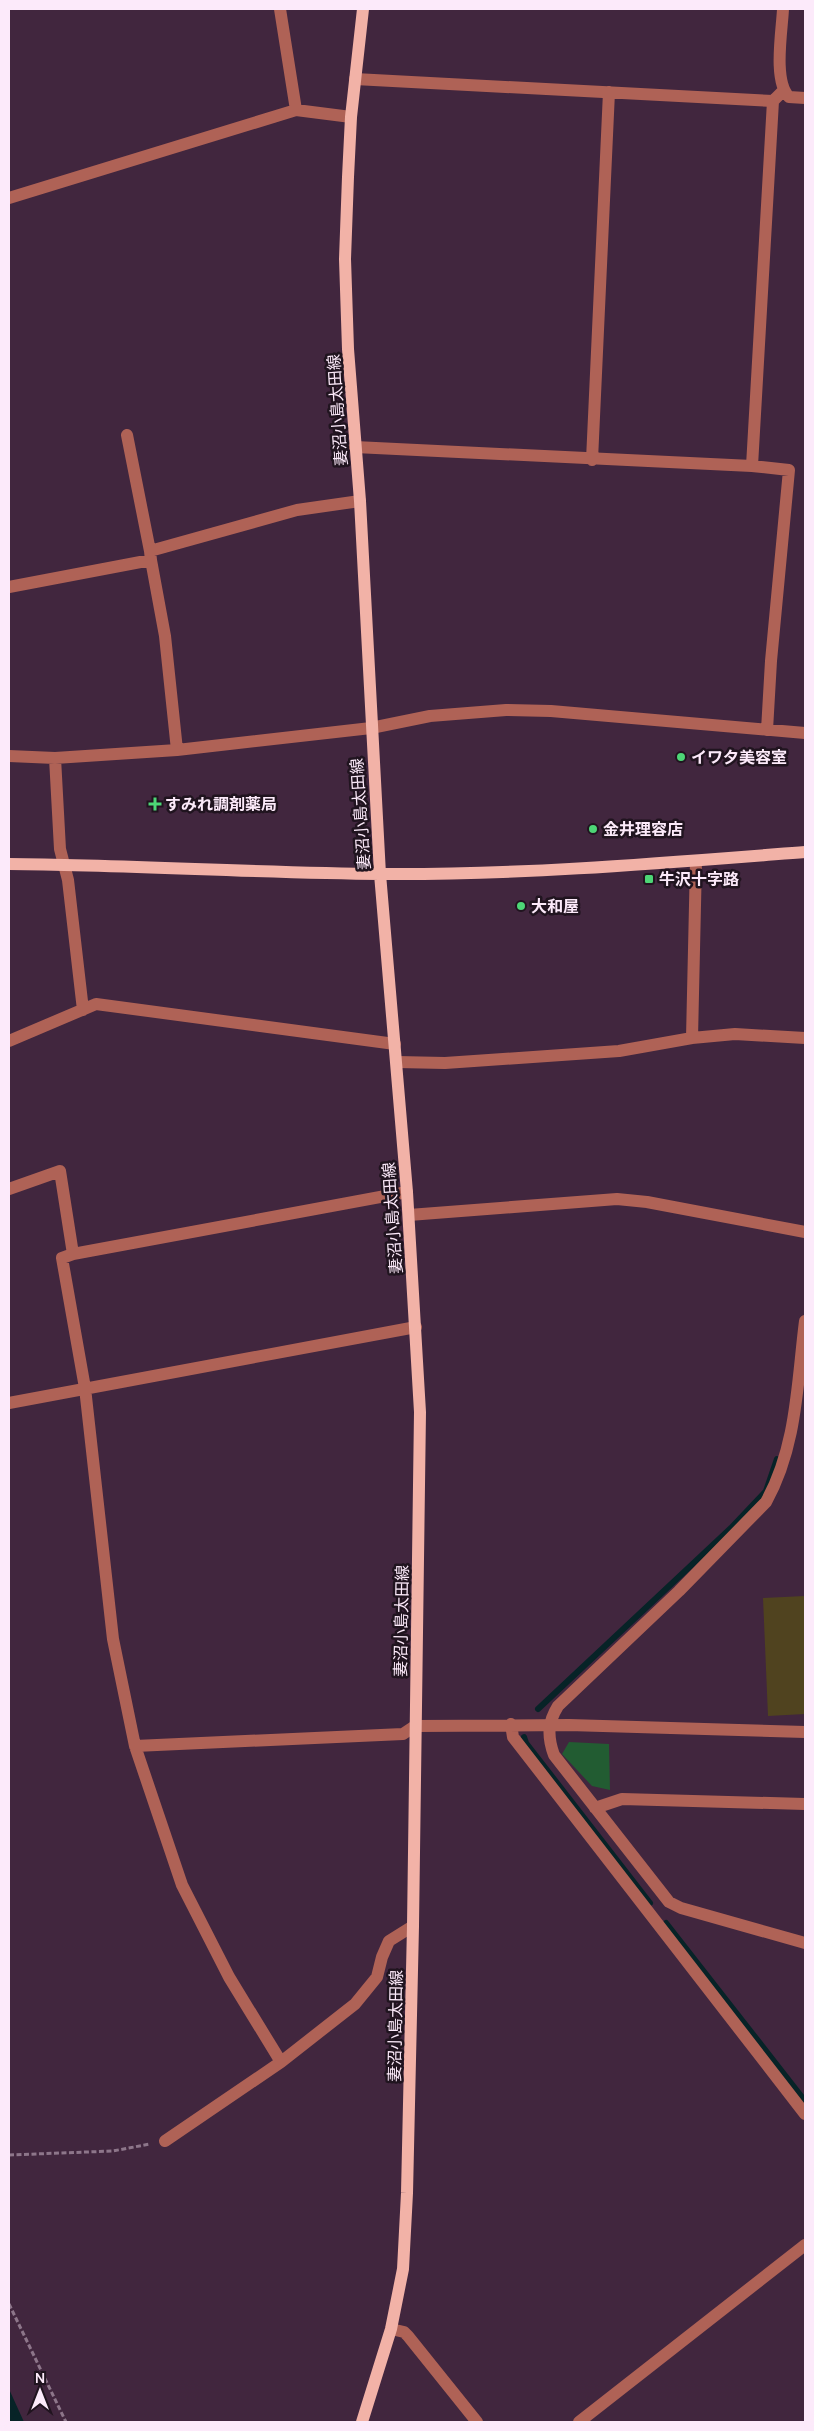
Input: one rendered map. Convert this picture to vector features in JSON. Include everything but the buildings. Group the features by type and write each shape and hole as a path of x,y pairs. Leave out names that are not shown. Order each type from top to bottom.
{"main road":[{"name":"妻沼小島太田線","path":"362,9 351,117 345,259 380,874 409,1215 420,1422 413,1926 403,2269 391,2329 362,2422"},
{"path":"9,864 380,874 586,869 805,852"}],"street":[{"path":"280,9 296,110"},
{"path":"783,9 780,78 783,91 789,97 805,98"},
{"path":"355,79 773,101"},
{"path":"752,466 773,101 783,91"},
{"path":"592,460 609,92"},
{"path":"9,198 296,110 351,117"},
{"path":"127,436 165,636 177,750"},
{"path":"356,447 592,460 752,466 789,470 771,662 767,730"},
{"path":"9,587 150,555 297,510 360,501"},
{"path":"9,756 55,758 177,750 371,728 430,716 506,710 551,711 805,733"},
{"path":"55,758 60,850 68,880 83,1010"},
{"path":"692,1038 696,861"},
{"path":"9,1041 96,1004 395,1044"},
{"path":"397,1062 445,1063 566,1056 649,1047 692,1038 735,1034 805,1038"},
{"path":"9,1189 60,1171 67,1256 85,1388 113,1639 135,1746 182,1885 229,1977 281,2062"},
{"path":"67,1256 407,1192"},
{"path":"409,1215 617,1199 647,1202 805,1232"},
{"path":"805,1321 799,1435 766,1502 679,1591 558,1706 549,1724 549,1737 554,1755 669,1902 681,1908 805,1943"},
{"path":"9,1402 416,1328"},
{"path":"511,1724 513,1737 805,2114"},
{"path":"135,1746 403,1734 415,1726 549,1724 805,1732"},
{"path":"595,1808 622,1799 805,1804"},
{"path":"165,2141 281,2062 355,2004 377,1977 382,1957 390,1941 413,1926"},
{"path":"579,2422 805,2245"},
{"path":"391,2329 404,2332 408,2336 477,2422"}],"path":[{"path":"9,2155 113,2151 165,2141"},
{"path":"9,2304 66,2422"}],"green space":[{"path":"569,1742 609,1744 610,1790 592,1786 562,1754"}],"shaded area":[{"path":"9,2389 24,2422 9,2422"}],"waterway":[{"path":"538,1709 731,1528 766,1491 777,1459"},
{"path":"524,1737 526,1743 650,1903"},
{"path":"666,1923 805,2101"}],"place":[{"name":"イワ夕美容室","path":"681,757"},
{"name":"すみれ調剤薬局","path":"155,804"},
{"name":"金井理容店","path":"593,829"},
{"name":"牛沢十字路","path":"649,879"},
{"name":"大和屋","path":"521,906"}]}
